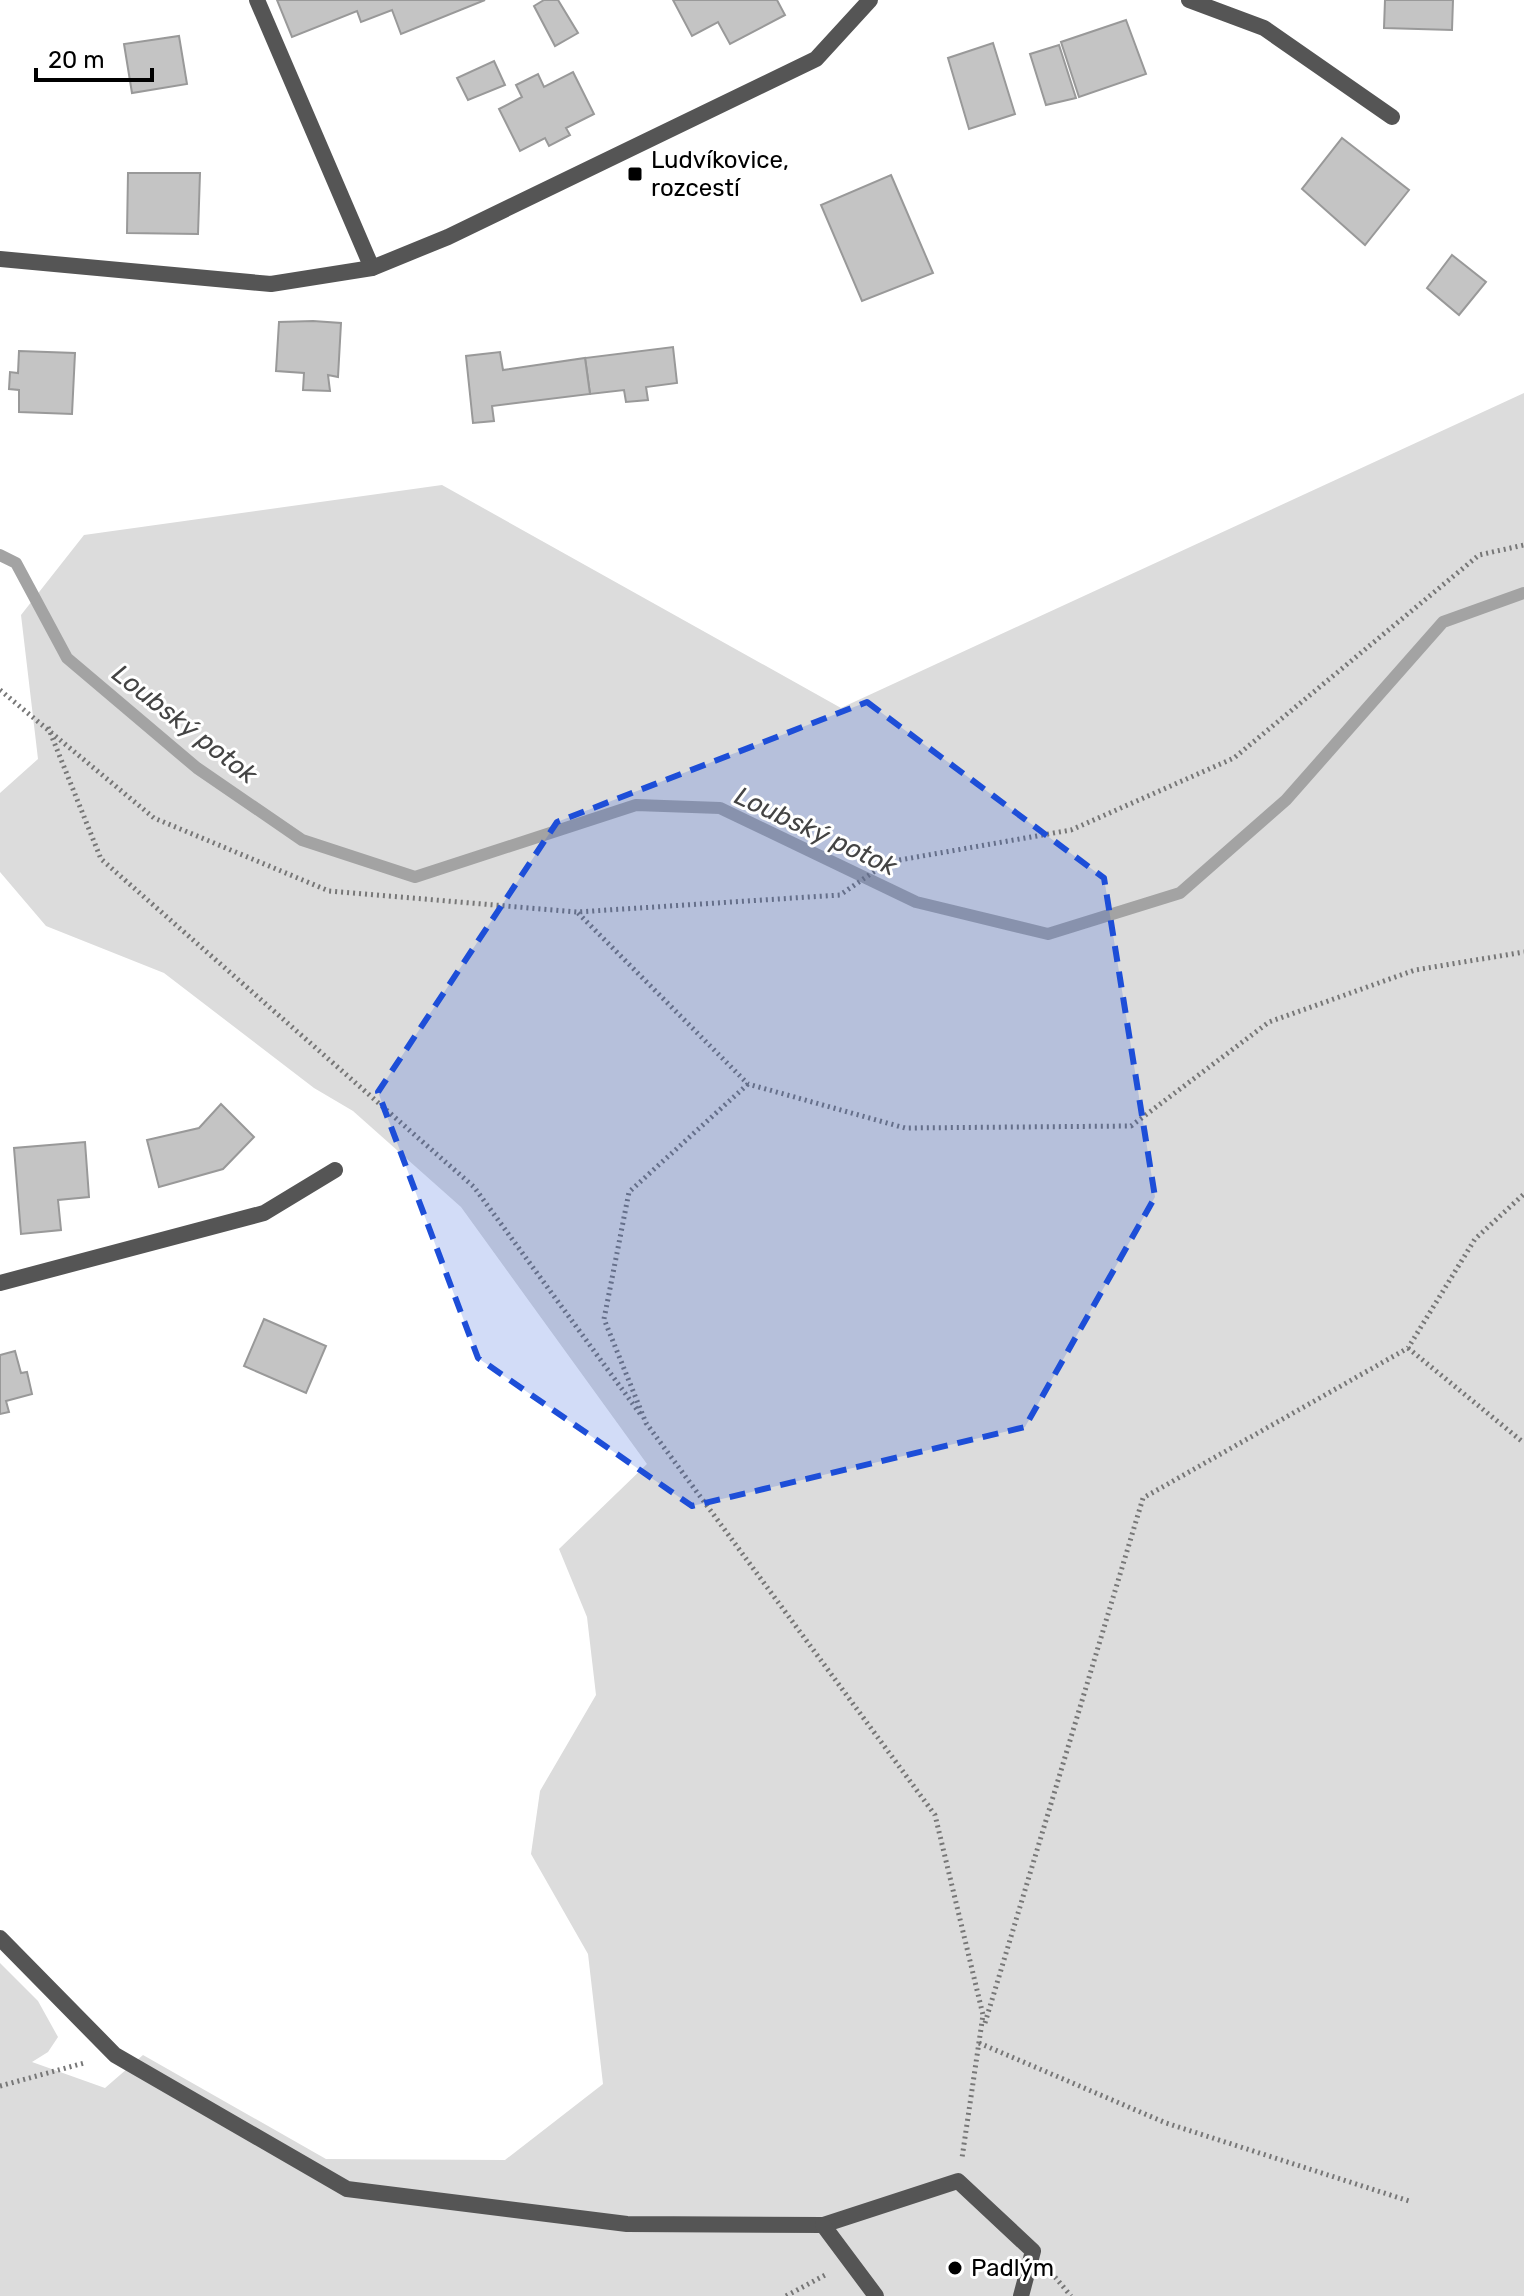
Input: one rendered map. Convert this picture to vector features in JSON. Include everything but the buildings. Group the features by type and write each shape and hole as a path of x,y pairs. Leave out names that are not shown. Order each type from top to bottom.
{"street":[{"path":"257,0 372,268"},
{"path":"0,259 271,284 372,268 448,237 816,59 870,0"},
{"path":"1189,0 1264,28 1392,117"},
{"path":"0,1283 264,1213 335,1170"},
{"path":"0,1938 115,2055 347,2189 627,2224 823,2225 958,2181 1033,2251 1021,2296"},
{"path":"823,2225 876,2296"}],"path":[{"path":"0,690 154,818 329,891 577,912 840,895 888,862 1071,830 1234,758 1479,555 1524,545"},
{"path":"47,726 101,859 474,1187 935,1815 983,2015 958,2181"},
{"path":"577,912 748,1084 905,1128 1131,1126 1269,1022 1415,970 1524,952"},
{"path":"646,1423 604,1319 629,1192 748,1084"},
{"path":"979,2043 1143,1498 1408,1348 1475,1239 1524,1194"},
{"path":"1408,1348 1524,1443"},
{"path":"979,2043 1166,2123 1409,2201"},
{"path":"0,2086 115,2055"},
{"path":"786,2296 849,2262"}],"highlighted area":[{"path":"867,702 1104,878 1155,1197 1025,1427 692,1506 478,1358 378,1092 557,822"}],"shaded area":[{"path":"1524,393 1524,2296 0,2296 0,1963 38,2001 58,2037 48,2052 32,2062 105,2088 143,2055 326,2159 505,2160 603,2084 588,1954 531,1854 540,1791 596,1695 587,1617 559,1549 647,1464 461,1207 353,1111 314,1088 164,973 46,926 0,872 0,793 38,759 21,615 84,535 442,485 841,708"}],"waterway":[{"name":"Loubský potok","path":"0,555 16,563 67,658 197,768 302,840 415,877 636,805 720,808 916,902 1048,934 1180,893 1286,800 1443,622 1524,593"}],"place":[{"name":"Ludvíkovice, rozcestí","path":"635,174"},
{"name":"Padlým","path":"955,2268"}]}
